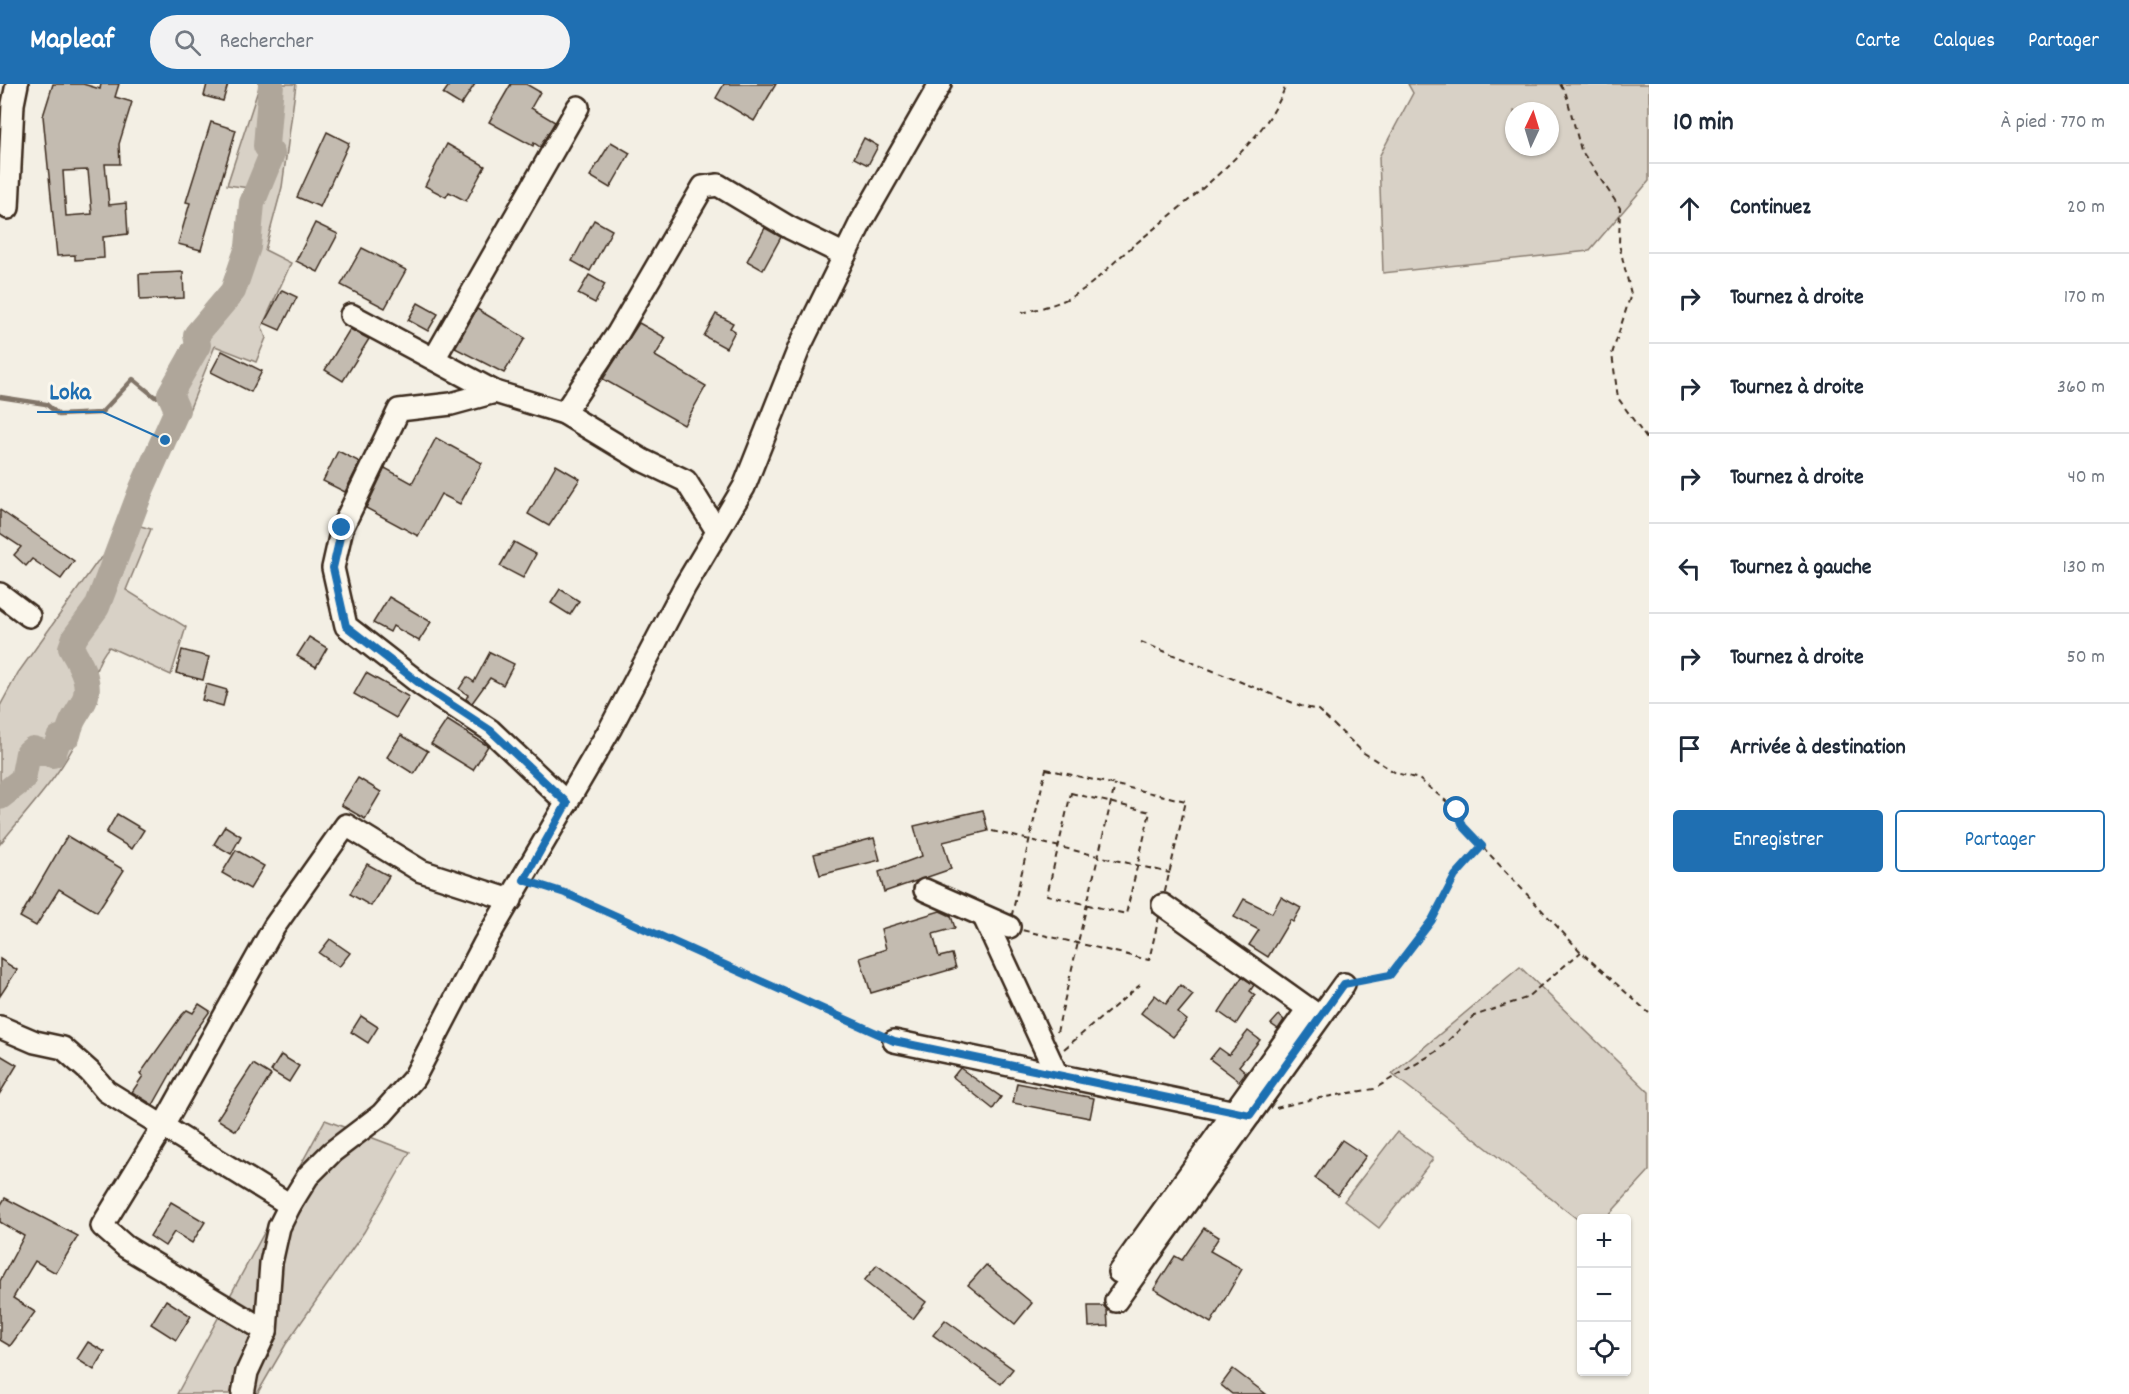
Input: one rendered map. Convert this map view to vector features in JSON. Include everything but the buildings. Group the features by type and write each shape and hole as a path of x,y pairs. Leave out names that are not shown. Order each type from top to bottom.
{"street":[{"path":"8,208 12,104 17,84"},
{"path":"243,1394 247,1372 266,1331 271,1263 279,1227 290,1205 308,1176 332,1152 382,1114 414,1078 484,944 524,880 610,729 685,586 744,487 800,346 845,255 940,84"},
{"path":"434,359 578,107"},
{"path":"564,412 618,333 703,187 718,185 790,228 845,255"},
{"path":"351,315 495,392 564,412 587,429 642,460 686,481 717,531"},
{"path":"495,392 451,404 399,410 342,528 333,568 346,626 423,686 490,730 567,803"},
{"path":"0,594 29,616"},
{"path":"266,1331 126,1247 102,1226 162,1128 274,927 346,825 421,871 511,900"},
{"path":"925,890 1009,927"},
{"path":"1162,905 1314,1013"},
{"path":"984,917 1053,1068"},
{"path":"1116,1301 1242,1113 1314,1013 1344,984"},
{"path":"0,1027 35,1041 63,1047 90,1072 106,1092 290,1205"},
{"path":"894,1041 1053,1068 1242,1113"},
{"path":"1119,1272 1242,1113"}],"path":[{"path":"1022,313 1053,305 1077,293 1167,219 1257,135 1274,114 1286,84"},
{"path":"1560,84 1566,94 1581,150 1620,208 1619,244 1631,294 1612,354 1618,398 1649,442"},
{"path":"1141,642 1301,706 1318,710 1364,753 1396,773 1419,779 1457,810 1463,826 1581,952 1649,1013"},
{"path":"1046,769 1115,785 1186,801 1149,960 1009,927 1046,769"},
{"path":"1053,1068 1078,943 1115,785"},
{"path":"1071,793 1111,802 1150,812 1126,914 1047,896 1071,793"},
{"path":"992,831 1170,873"},
{"path":"1344,984 1390,975 1432,920 1455,876 1482,846"},
{"path":"524,880 565,893 894,1041"},
{"path":"1242,1113 1374,1089 1436,1052 1474,1016 1526,998 1581,952"},
{"path":"1053,1068 1140,985"}],"shaded area":[{"path":"260,84 296,84 282,187 265,250 291,263 262,327 266,338 256,362 215,346 188,413 161,403 166,382 183,346 210,321 219,294 243,250 249,188 227,185"},
{"path":"1408,84 1649,84 1649,181 1589,251 1383,273 1379,157 1413,93"},
{"path":"130,523 151,529 126,590 186,627 171,675 109,647 98,665 82,729 66,760 0,844 0,706 18,673 97,562 122,540"},
{"path":"1520,967 1649,1092 1649,1171 1610,1214 1577,1214 1577,1219 1392,1074"},
{"path":"325,1120 410,1152 364,1232 286,1344 257,1394 177,1394"},
{"path":"1397,1132 1433,1159 1379,1228 1344,1201"}],"waterway":[{"path":"0,797 23,779 28,753 33,749 53,755 59,738 68,735 85,698 87,690 85,676 71,648 75,637 97,607 142,488 177,410 170,394 198,345 196,335 233,291 248,247 252,203 272,154 266,146 271,84"},
{"path":"0,397 46,404 59,415 101,413 133,379 155,397 170,394"}],"place":[{"name":"Loka","path":"165,440"}],"route":[{"path":"342,528 333,568 346,626 423,686 490,730 567,803 524,880 565,893 894,1041 1250,1115 1344,984 1390,975 1432,920 1455,876 1482,846 1463,826 1457,810"}]}
